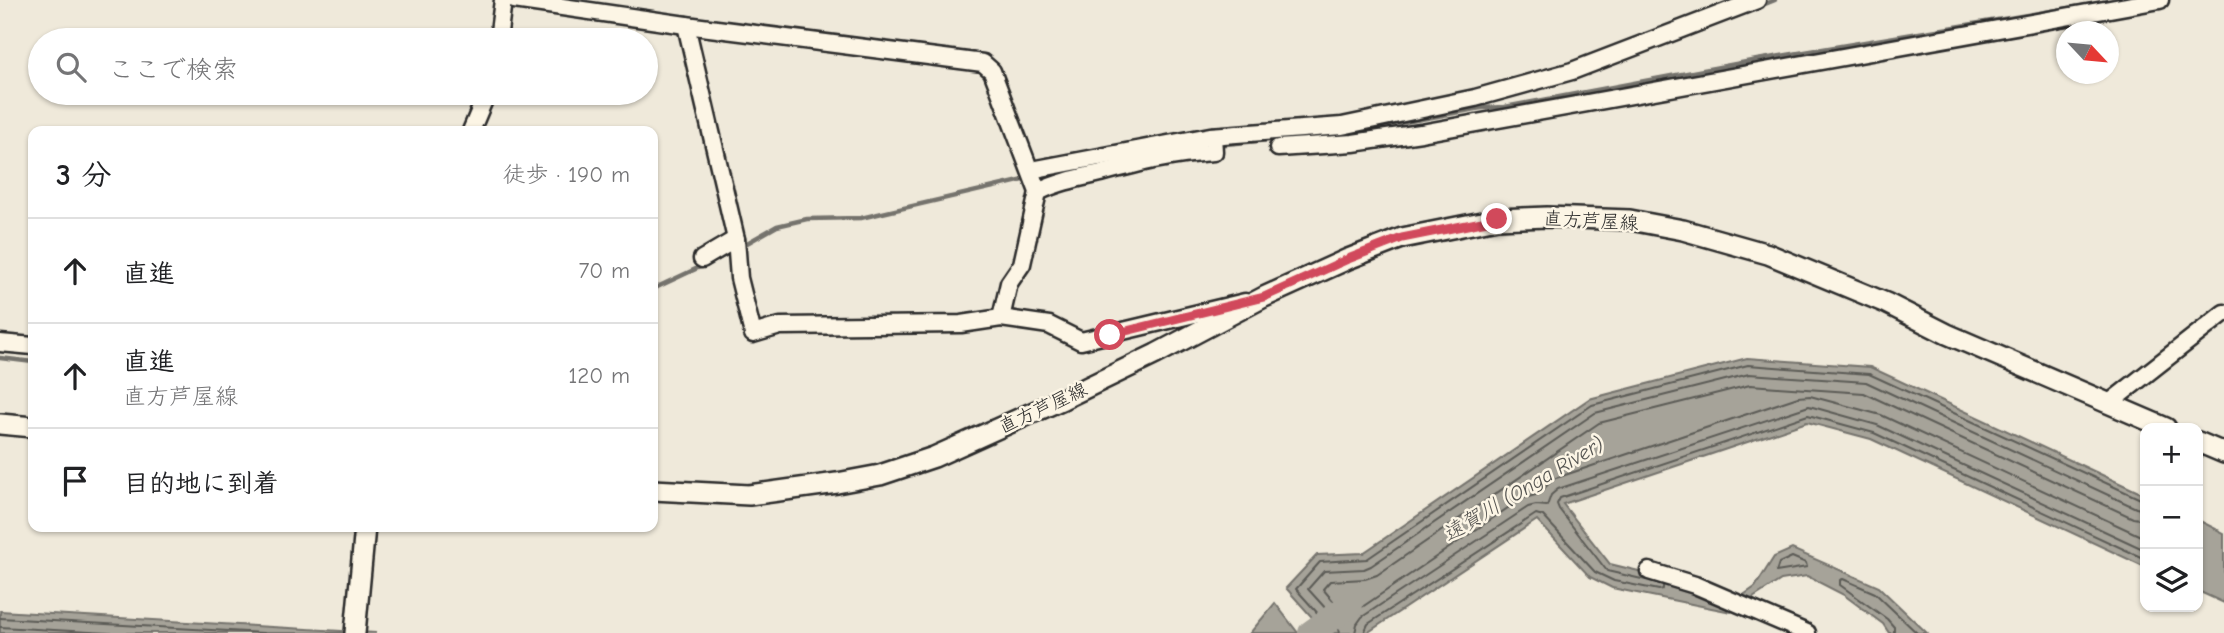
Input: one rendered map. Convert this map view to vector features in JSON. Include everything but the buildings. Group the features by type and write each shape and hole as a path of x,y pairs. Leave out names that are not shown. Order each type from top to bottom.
{"main road":[{"name":"直方芦屋線","path":"658,491 749,495 880,475 934,457 1063,399 1264,297 1348,259 1402,238 1497,219 1547,217 1630,220 1683,230 1768,254 1886,303 1947,334 2154,423"},
{"path":"0,424 28,427"},
{"path":"2203,444 2224,453"},
{"path":"355,633 365,532"}],"street":[{"path":"500,28 503,0"},
{"path":"513,0 686,25 983,62 992,71 1034,181 1022,264 1009,283 1001,318"},
{"path":"1034,181 1214,142 1342,126 1475,99 1572,71 1757,0"},
{"path":"1278,148 1353,143 1420,133 2160,0"},
{"path":"686,25 737,246 739,278 753,334 780,326 961,324 1001,318 1049,325 1082,341 1264,297"},
{"path":"473,126 482,105"},
{"path":"1034,181 1052,185 1180,154 1214,152 1214,142"},
{"path":"702,259 737,246"},
{"path":"2108,404 2224,313"},
{"path":"0,343 28,346"},
{"path":"1649,571 1695,585 1807,633"}],"water":[{"path":"1747,358 1870,367 2140,493 2140,565 1871,439 1807,422 1563,504 1610,564 1742,596 1755,587 1774,557 1792,549 1879,587 1927,633 1889,633 1883,624 1844,595 1807,576 1781,580 1731,612 1612,588 1590,577 1537,520 1367,633 1326,633 1286,588 1317,555 1363,553 1589,399"},
{"path":"2203,522 2224,533 2224,603 2203,593"},
{"path":"1275,603 1298,633 1250,633"},
{"path":"0,611 376,633 0,633"}],"waterway":[{"path":"1683,37 1775,0"},
{"path":"1372,128 2094,4"},
{"path":"1215,145 1336,134"},
{"path":"1037,178 1073,170"},
{"path":"740,247 777,226 807,219 861,218 1028,179"},
{"path":"658,287 732,252"},
{"path":"0,358 28,361"},
{"name":"遠賀川 (Onga River)","path":"1311,633 1350,605"}],"route":[{"path":"1110,335 1264,297 1402,238 1497,219"}]}
